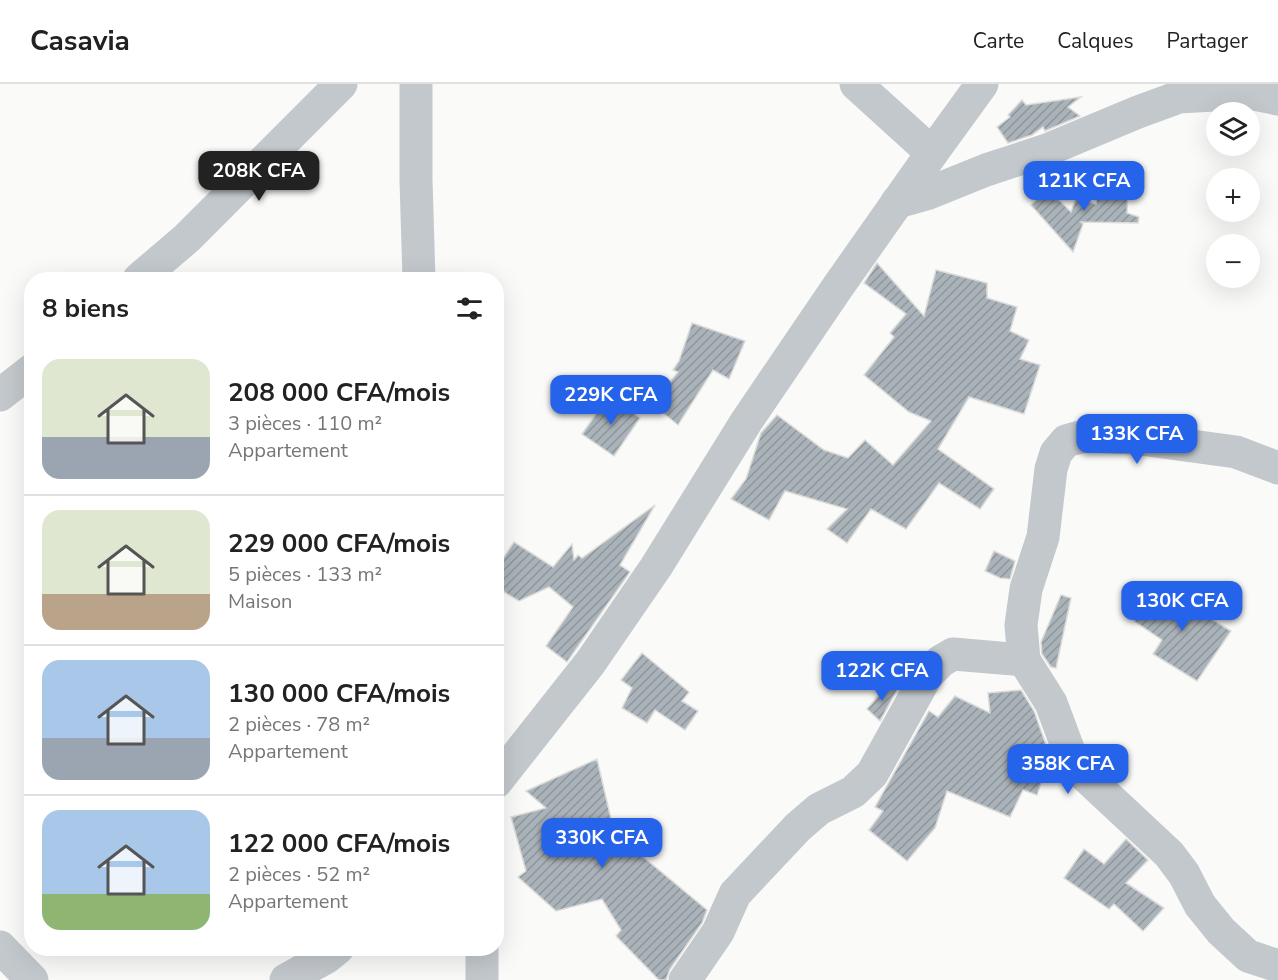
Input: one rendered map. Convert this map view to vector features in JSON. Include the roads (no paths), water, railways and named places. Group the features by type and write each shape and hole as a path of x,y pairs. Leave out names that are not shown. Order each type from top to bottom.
{"street":[{"path":"147,272 187,238 341,84"},
{"path":"416,84 419,272"},
{"path":"855,84 932,153"},
{"path":"504,772 590,663 643,586 746,422 897,202 982,84"},
{"path":"897,202 929,194 986,170 1047,150 1138,112 1165,90 1249,93 1278,99"},
{"path":"0,396 24,376"},
{"path":"1278,468 1236,452 1133,438 1084,436 1066,441 1056,453 1051,469 1043,537 1026,589 1021,625 1024,660 1051,703 1073,762 1169,854 1184,874 1200,904 1221,932 1248,956 1278,966"},
{"path":"686,980 718,932 735,894 798,827 819,809 853,792 872,774 927,675 941,661 953,654 1024,660"},
{"path":"0,947 32,980"},
{"path":"286,980 328,956"},
{"path":"482,956 482,980"}]}
